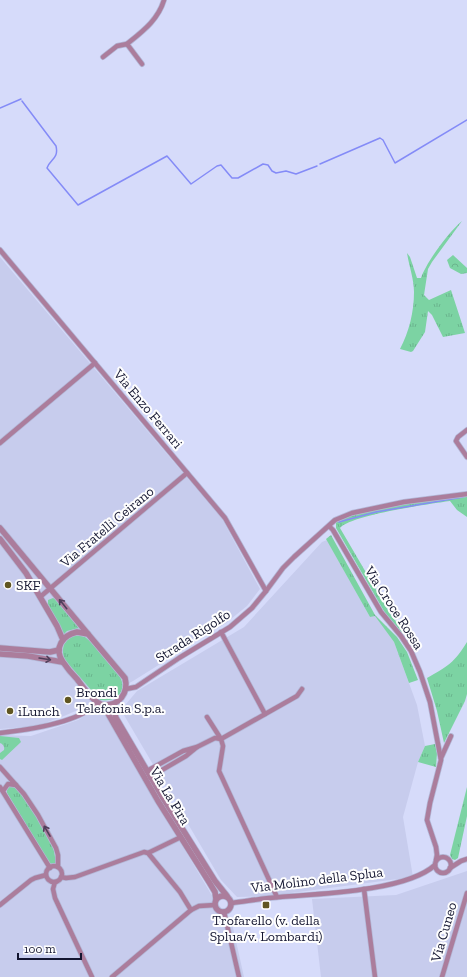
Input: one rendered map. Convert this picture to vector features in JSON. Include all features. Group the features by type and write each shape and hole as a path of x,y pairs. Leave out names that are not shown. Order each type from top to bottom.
{"street":[{"path":"103,56 117,46 128,44 148,27 162,7 164,0"},
{"path":"128,44 142,64"},
{"name":"Via Enzo Ferrari","path":"0,250 225,518 266,591"},
{"path":"0,260 5,256"},
{"path":"0,443 95,363"},
{"path":"467,430 458,437 456,441 467,457"},
{"name":"Via Fratelli Ceirano","path":"40,597 188,473"},
{"name":"Strada Rigolfo","path":"126,689 136,687 179,658 230,627 252,608 294,556 335,520 352,513 381,506 467,494"},
{"name":"Via Croce Rossa","path":"329,526 333,530 381,612 402,636 411,651 430,702 441,760 427,820 436,847 436,862"},
{"path":"0,528 123,675 126,682 126,689 123,697 112,704 101,704 91,710 63,721 35,729 0,733"},
{"path":"0,539 26,573 57,626 62,640 59,650 62,662 28,656 0,654"},
{"path":"9,550 14,545"},
{"path":"62,640 72,633 80,632 88,634"},
{"path":"221,632 265,714"},
{"path":"0,648 50,652 59,650"},
{"name":"Via La Pira","path":"62,662 101,704 134,761 215,892 215,902"},
{"path":"146,771 183,751 215,738 221,739 297,696 302,689"},
{"name":"Via La Pira","path":"112,704 116,718 146,771 214,880 227,896"},
{"path":"207,717 221,739 223,746 219,772 277,897"},
{"path":"441,760 451,736"},
{"path":"150,777 174,764 196,747"},
{"path":"170,758 174,764"},
{"path":"0,767 32,806 53,841 58,855 58,867 61,876 59,880 54,882"},
{"path":"3,791 8,784 16,785"},
{"path":"0,787 50,868"},
{"path":"61,876 66,878 75,877 141,852 148,853 181,837"},
{"name":"Via Croce Rossa","path":"436,847 448,859"},
{"path":"148,853 180,892 191,910"},
{"path":"461,861 441,857 436,862 438,871 443,873 461,861 467,859"},
{"path":"448,859 450,868"},
{"name":"Via Molino della Splua","path":"427,872 436,862"},
{"path":"46,875 50,868 54,866 58,867"},
{"name":"Via Molino della Splua","path":"232,903 277,897 364,889 393,883 427,872 438,871"},
{"path":"46,875 48,879 54,882"},
{"path":"0,905 31,880 46,875"},
{"path":"54,882 53,888 55,898 91,977 95,977"},
{"path":"364,889 375,977"},
{"name":"Via Cuneo","path":"442,977 467,893"},
{"path":"112,977 191,910 199,906 215,902 220,896 227,896 232,903 229,910 224,912 217,909 215,902"},
{"path":"224,912 239,977"}],"shaded area":[{"path":"0,257 222,519 260,589 247,606 226,623 133,681 87,706 45,723 26,727 0,729"},
{"path":"327,540 370,617 375,615 394,642 417,705 425,746 418,762 403,817 413,877 268,896 237,897 221,880 121,710 137,691 244,627 322,542"},
{"path":"100,707 211,894 232,923 244,977 0,977 0,735 31,736 78,720"},
{"path":"467,871 467,977 321,977 312,899 396,895"}],"green space":[{"path":"462,221 428,269 424,295 429,300 451,290 465,333 443,337 432,315 428,311 425,332 413,351 411,352 400,349 410,322 414,299 413,282 407,253 410,257 417,278 421,278 438,248"},
{"path":"453,255 467,268 467,273 461,274 450,268 447,260"},
{"path":"467,497 467,517 457,510 450,501 409,507 374,515 347,523 340,528 392,617 407,633 402,633 385,613 336,528 336,521 384,508"},
{"path":"331,535 375,615 397,637 407,652 418,680 409,683 394,642 375,616 370,617 326,539"},
{"path":"53,598 79,628 67,631 64,634 48,605 48,600"},
{"path":"78,635 85,637 91,642 120,677 122,682 121,692 115,698 111,700 100,700 64,659 63,647 65,643 69,638"},
{"path":"467,642 467,694 444,743 437,711 427,678 440,671 450,663"},
{"path":"0,736 19,738 21,742 2,760 0,759 0,753 4,750 4,748 0,743"},
{"path":"435,744 437,753 436,767 418,762 425,746"},
{"path":"10,785 15,787 30,805 51,841 56,863 54,865 50,864 48,861 7,793 7,788"},
{"path":"467,787 467,816 458,858 455,860 452,859 450,855"}],"waterway":[{"path":"0,108 21,99"},
{"path":"22,101 56,146 56,154 47,168 78,205 167,156 191,184 217,166 221,165 232,178 238,178 263,164 268,165 272,171 276,173 286,171 296,174 317,166"},
{"path":"320,164 380,138 383,140 395,163 467,120"},
{"path":"339,522 376,512 463,497"}],"place":[{"name":"SKF","path":"8,585"},
{"name":"Brondi Telefonia S.p.a.","path":"68,700"},
{"name":"iLunch","path":"10,711"},
{"name":"Trofarello (v. della Splua/v. Lombardi)","path":"266,905"}]}
